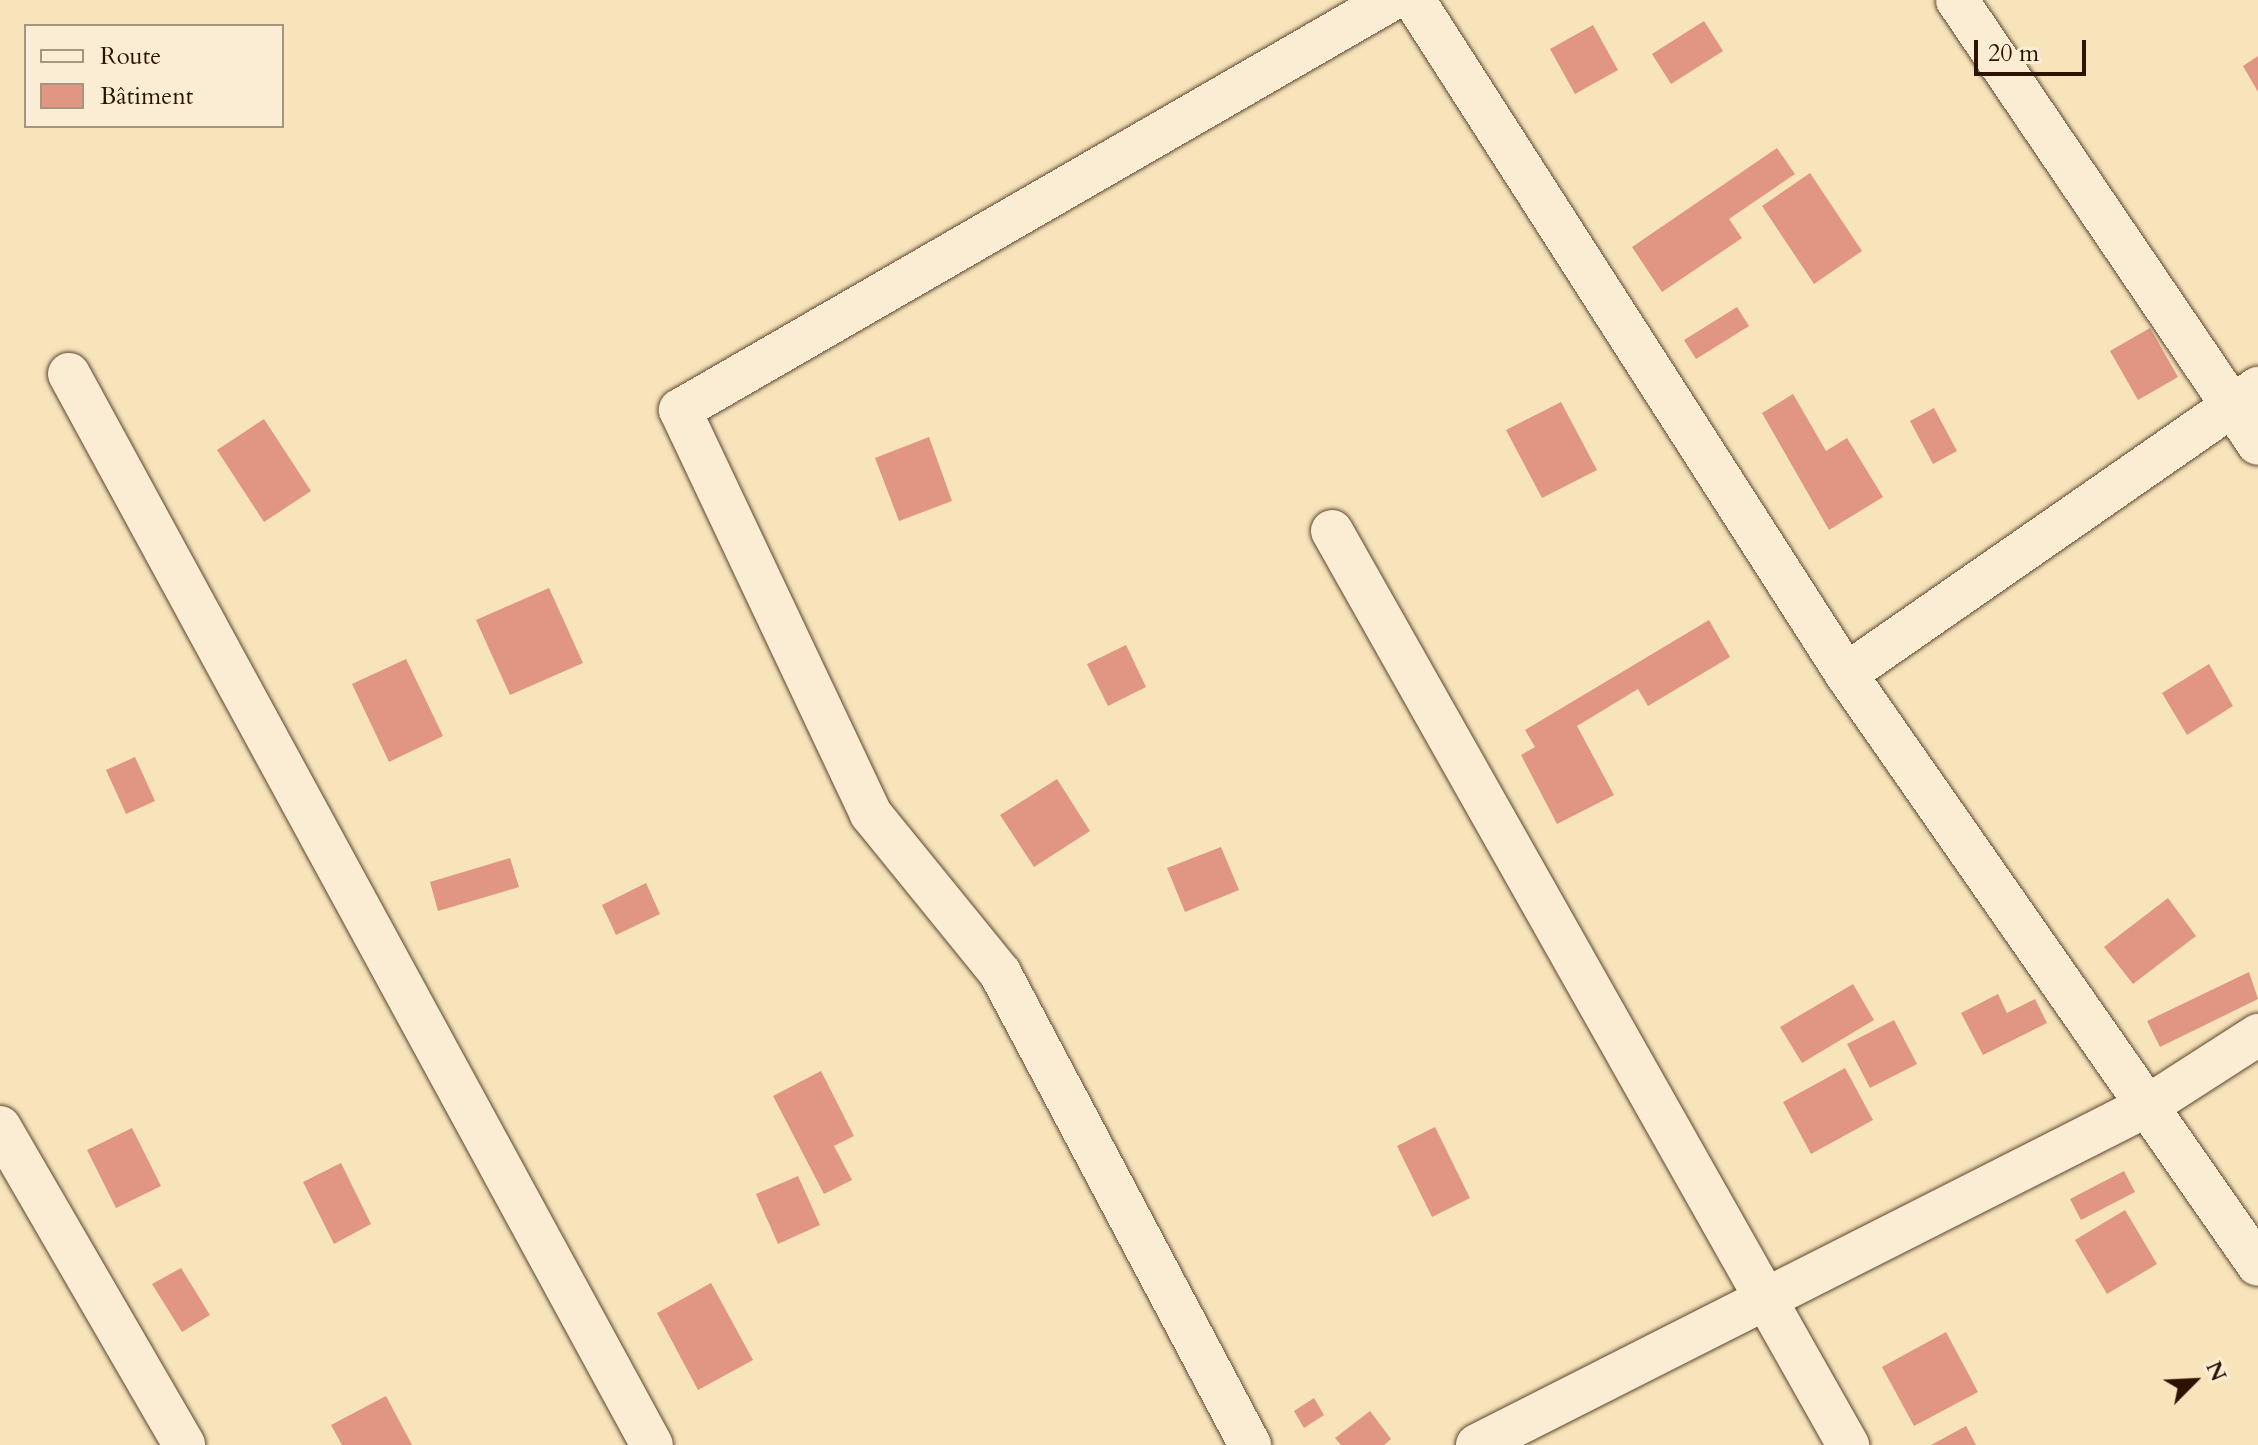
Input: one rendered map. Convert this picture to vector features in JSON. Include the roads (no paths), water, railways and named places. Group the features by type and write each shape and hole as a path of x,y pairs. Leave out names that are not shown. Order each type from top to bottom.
{"street":[{"path":"1250,1445 1000,973 871,814 680,410 1391,0"},
{"path":"1414,0 1846,674 2258,1265"},
{"path":"1957,0 2245,397 2258,444"},
{"path":"69,374 652,1445"},
{"path":"1846,674 2245,397"},
{"path":"1332,531 1762,1298 1848,1445"},
{"path":"1477,1445 1762,1298 2149,1105 2258,1035"},
{"path":"0,1127 184,1445"}]}
